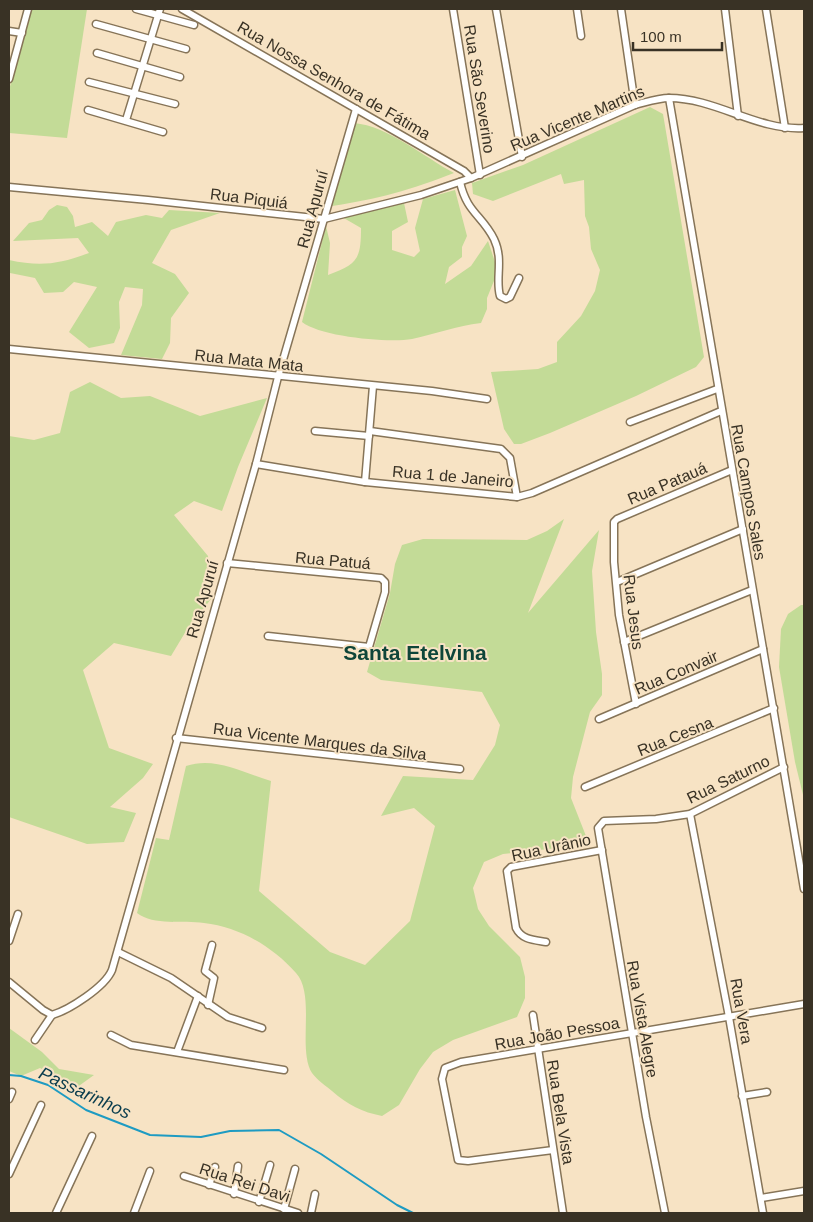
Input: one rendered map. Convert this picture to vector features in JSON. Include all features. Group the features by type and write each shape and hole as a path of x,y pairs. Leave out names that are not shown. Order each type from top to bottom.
{"street":[{"path":"9,78 12,53 22,33 28,9"},
{"path":"136,9 159,12 194,25"},
{"name":"Rua Nossa Senhora de Fátima","path":"182,9 464,171 471,178"},
{"name":"Rua São Severino","path":"453,9 480,175"},
{"path":"496,9 522,157"},
{"path":"577,9 581,36"},
{"path":"621,9 636,105"},
{"path":"724,9 738,116"},
{"path":"766,9 785,128"},
{"path":"126,120 159,12"},
{"path":"96,24 186,49"},
{"path":"9,31 22,33"},
{"path":"97,53 180,77"},
{"path":"89,82 175,104"},
{"name":"Rua Vicente Martins","path":"480,175 636,105 669,98 683,99 785,128 804,128"},
{"name":"Rua Campos Sales","path":"669,98 717,389 774,708 804,890"},
{"name":"Rua Apuruí","path":"52,1015 67,1009 104,982 109,976 118,952 176,738 256,464 278,377 356,109"},
{"path":"88,110 163,132"},
{"name":"Rua Piquiá","path":"9,188 148,200 324,219 421,195 480,175"},
{"path":"460,182 467,204 494,238 498,250 500,296 506,299 510,297 519,278"},
{"name":"Rua Mata Mata","path":"9,349 487,399"},
{"path":"365,482 373,386"},
{"path":"630,422 717,389"},
{"name":"Rua 1 de Janeiro","path":"256,464 365,482 517,497 549,486 721,411"},
{"path":"315,431 369,434 501,449 510,458 517,497"},
{"name":"Rua Patauá","path":"614,522 617,519 732,470"},
{"name":"Rua Jesus","path":"614,522 616,582 624,642 636,704"},
{"path":"616,582 743,530"},
{"name":"Rua Patuá","path":"227,563 381,578 386,582 385,592 369,647 268,636"},
{"path":"624,642 752,590"},
{"name":"Rua Convair","path":"599,719 763,649"},
{"name":"Rua Cesna","path":"585,787 774,708"},
{"name":"Rua Vicente Marques da Silva","path":"176,738 460,769"},
{"name":"Rua Saturno","path":"598,828 604,822 656,820 690,814 784,767"},
{"name":"Rua Vera","path":"690,814 729,1017 763,1213"},
{"name":"Rua Vista Alegre","path":"598,828 650,1140 665,1213"},
{"name":"Rua Urânio","path":"546,942 526,938 519,934 516,928 507,871 511,867 602,850"},
{"path":"9,941 18,914"},
{"path":"208,1005 214,978 205,972 212,945"},
{"path":"118,952 171,978 208,1005 236,1022 262,1028"},
{"path":"9,982 43,1010 52,1015 35,1040"},
{"path":"177,1052 198,996"},
{"name":"Rua João Pessoa","path":"554,1150 477,1160 458,1160 442,1079 445,1068 451,1064 538,1051 804,1004"},
{"name":"Rua Bela Vista","path":"533,1015 563,1213"},
{"path":"111,1035 130,1045 284,1070"},
{"path":"9,1099 12,1092"},
{"path":"742,1096 767,1092"},
{"path":"9,1174 41,1105"},
{"path":"56,1213 92,1136"},
{"path":"234,1194 238,1166"},
{"path":"259,1202 270,1166"},
{"path":"209,1185 215,1167"},
{"path":"284,1209 295,1169"},
{"path":"134,1213 150,1171"},
{"name":"Rua Rei Davi","path":"184,1176 234,1194 298,1213"},
{"path":"761,1198 804,1191"},
{"path":"311,1213 315,1194"}],"green space":[{"path":"31,9 87,9 67,138 9,133 9,90"},
{"path":"650,107 663,114 704,357 696,367 636,396 550,433 521,444 514,444 504,429 491,372 538,369 557,362 557,342 581,316 595,291 600,270 591,249 589,227 585,216 584,180 564,184 561,174 493,201 473,194 472,183 523,165"},
{"path":"354,123 367,125 393,136 454,173 394,193 332,206"},
{"path":"455,190 467,236 462,247 462,257 449,267 445,284 471,266 488,241 498,271 487,298 487,309 481,323 412,339 388,340 356,338 324,332 302,322 326,226 330,243 328,275 351,264 358,254 360,247 361,228 342,217 404,203 408,222 392,231 392,250 414,257 420,251 415,228 423,199"},
{"path":"57,205 67,207 73,216 75,227 92,222 108,236 116,222 146,215 162,218 169,210 220,213 171,230 152,263 175,274 189,293 171,318 170,343 162,359 121,355 142,305 143,289 125,287 119,302 120,328 114,343 89,348 69,332 97,287 74,282 63,292 44,293 35,278 10,273 9,260 40,264 68,260 89,253 78,238 13,241 29,223 42,220 49,210"},
{"path":"90,382 121,398 150,396 200,416 267,398 222,511 194,501 174,515 208,556 211,599 186,631 171,656 114,643 83,670 109,748 153,764 143,778 110,807 136,813 124,842 87,844 9,817 9,436 34,440 60,433 70,392"},
{"path":"564,519 528,613 599,530 592,571 596,632 602,674 602,695 590,712 573,777 571,798 586,836 584,845 503,854 484,862 473,888 478,909 489,926 520,957 525,977 525,998 517,1017 453,1040 433,1052 420,1069 399,1105 382,1116 368,1112 344,1100 312,1073 306,1050 305,995 302,983 287,963 266,946 242,933 230,929 196,922 152,920 137,913 156,838 169,840 186,766 197,763 219,764 271,781 259,891 330,952 365,965 410,921 435,826 414,808 381,816 403,776 473,780 495,745 500,725 482,692 381,680 367,672 390,593 395,564 402,545 423,539 527,540 547,531"},
{"path":"804,605 804,799 795,762 779,667 781,629 788,614"},
{"path":"9,1028 42,1052 59,1069 94,1075 76,1088 40,1068 21,1076 9,1071"}],"waterway":[{"name":"Passarinhos","path":"9,1075 21,1076 48,1085 86,1110 150,1135 201,1137 230,1131 279,1130 321,1154 397,1205 413,1213"}],"district":[{"name":"Santa Etelvina","path":"415,653"}]}
